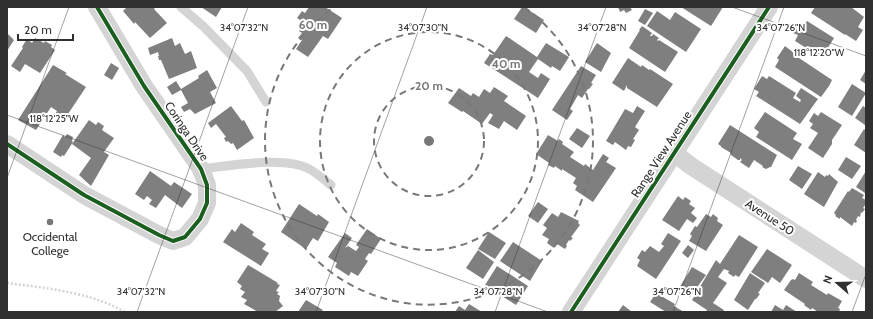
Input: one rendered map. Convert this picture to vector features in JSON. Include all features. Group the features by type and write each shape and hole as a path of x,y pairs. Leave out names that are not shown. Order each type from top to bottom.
{"street":[{"name":"Coringa Drive","path":"7,144 84,195 159,235 173,240 185,237 200,219 207,203 208,185 201,169 144,86 97,7"},
{"name":"Range View Avenue","path":"571,312 769,7"},
{"name":"Avenue 50","path":"674,153 691,166 866,280"}],"lane":[{"path":"181,7 204,27 247,71 266,102"},
{"path":"201,169 258,162 290,163 310,169 331,184"}],"path":[{"path":"7,283 54,289 88,297 114,306 125,312"}],"building":[{"path":"127,7 154,7 154,9 167,23 150,38 135,22 134,24 123,11"},
{"path":"201,7 222,7 216,17"},
{"path":"309,7 325,7 342,18 328,39 323,36 308,57 296,49 302,40 298,38 302,33 299,31 305,23 297,18 302,11 305,13"},
{"path":"522,7 544,20 536,33 514,19"},
{"path":"618,7 630,7 632,10 626,13 624,10 620,12"},
{"path":"681,7 723,7 711,26"},
{"path":"815,7 851,7 864,17 858,27 863,30 856,41 811,13"},
{"path":"645,9 653,13 645,25 638,21"},
{"path":"657,11 670,20 675,12 701,29 686,52 647,26"},
{"path":"807,21 834,38 826,51 823,50 819,56 795,41 798,35 793,33 799,23 803,26"},
{"path":"642,26 652,33 650,36 653,34 659,38 657,40 658,41 659,40 678,52 665,72 629,48"},
{"path":"7,33 14,40 7,51"},
{"path":"506,36 537,57 546,43 569,57 560,71 552,66 551,68 538,59 529,72 538,78 541,73 550,79 538,98 484,63 490,54 493,55"},
{"path":"35,38 52,45 51,47 55,50 40,73 25,64 20,72 11,66 27,39 32,43"},
{"path":"172,38 175,46 180,43 185,54 191,51 197,68 169,79 161,60 159,60 158,52 150,55 148,48"},
{"path":"597,43 611,53 601,72 585,62"},
{"path":"785,46 794,53 793,54 832,80 821,97 775,67 779,60 777,58"},
{"path":"628,58 641,67 642,65 649,70 650,69 673,84 657,107 627,88 627,85 624,91 612,83"},
{"path":"111,63 119,68 112,80 104,75"},
{"path":"53,65 86,87 62,123 53,118 57,111 51,107 36,130 18,120"},
{"path":"581,66 596,75 591,83 593,84 582,98 578,95 570,109 573,111 567,120 552,110"},
{"path":"207,70 217,88 210,92 216,103 195,114 190,109 184,112 181,107 188,103 181,90 172,95 167,87 176,81 181,89 199,78 198,76"},
{"path":"866,70 866,84 860,80"},
{"path":"762,76 767,79 769,76 796,93 793,98 800,102 801,100 796,96 801,88 818,99 800,124 756,96 759,92 754,89"},
{"path":"852,84 866,93 852,116 838,107"},
{"path":"494,87 508,96 504,101 526,116 517,130 504,121 499,129 488,123 493,115 490,113 482,124 448,103 459,88 471,96 473,93 479,97 484,89 490,93"},
{"path":"231,106 242,121 244,120 254,138 237,150 233,143 231,144 228,141 226,142 224,138 226,137 216,124 211,128 208,123"},
{"path":"637,106 645,111 635,127 639,130 633,139 635,140 631,147 628,146 626,150 615,142 613,145 606,141 625,109 633,113"},
{"path":"863,106 866,108 865,125 855,118"},
{"path":"765,112 797,133 793,139 802,144 792,160 756,137 759,132 754,128"},
{"path":"821,112 842,125 823,158 808,148 818,133 810,128 813,124 809,121 814,113 818,116"},
{"path":"89,120 96,125 98,122 104,126 102,130 114,138 104,152 109,155 91,186 79,175 91,158 72,144"},
{"path":"730,125 777,155 771,167 766,169 754,160 749,168 740,162 742,160 740,158 740,160 738,160 718,144"},
{"path":"577,128 590,136 582,148 569,139"},
{"path":"864,129 866,131 866,153 854,145"},
{"path":"67,134 73,137 73,142 64,156 62,155 61,157 53,152 63,135 65,137"},
{"path":"548,135 558,141 559,139 563,142 562,144 574,152 570,157 584,166 585,164 593,170 603,154 609,158 606,162 616,168 593,202 575,190 577,186 573,183 576,178 562,169 562,171 555,166 554,168 548,165 549,163 536,154"},
{"path":"846,157 861,166 852,179 838,170"},
{"path":"798,166 812,174 802,189 789,180"},
{"path":"150,171 171,186 174,182 192,194 182,208 165,195 156,208 149,204 152,200 147,196 144,200 135,194"},
{"path":"866,171 866,193 865,193 856,187"},
{"path":"818,172 825,177 829,174 838,182 824,207 804,194"},
{"path":"852,188 864,195 862,198 866,200 866,204 860,217 858,216 856,223 854,222 852,226 840,217 840,219 835,216 836,215 834,213 848,191 849,192"},
{"path":"678,196 683,200 685,197 691,201 689,204 695,208 691,213 697,218 693,223 687,219 679,231 662,220"},
{"path":"538,202 548,209 538,223 528,216"},
{"path":"299,204 317,216 318,214 329,222 318,241 313,238 306,249 281,232"},
{"path":"561,212 579,221 578,223 580,225 571,237 573,238 570,241 569,240 565,249 557,244 554,248 547,243 549,239 542,235 547,228 543,225 552,213 558,217"},
{"path":"706,214 711,217 713,214 718,218 717,221 723,225 706,251 689,241 692,236 690,234 695,226 697,227"},
{"path":"241,223 254,232 252,235 266,244 262,249 269,253 261,266 223,242 232,229 235,232"},
{"path":"367,229 381,239 371,254 369,253 365,259 368,261 358,276 351,272 349,276 335,267 337,263 328,257 345,233 352,238 345,248 348,246 356,251 359,247 356,245"},
{"path":"489,232 506,243 495,259 478,249"},
{"path":"668,233 681,241 656,279 637,266 640,260 637,258 642,250 645,252 650,246 659,252 664,246 661,244"},
{"path":"739,235 758,247 739,277 735,275 734,277 728,273 729,271 724,269 718,277 727,283 713,303 724,310 723,312 706,312 707,310 692,300 716,260 720,264"},
{"path":"513,242 542,261 530,281 500,261"},
{"path":"688,245 694,250 688,258 682,253"},
{"path":"767,249 792,265 780,283 772,277 768,283 751,272"},
{"path":"478,250 494,262 483,279 466,268"},
{"path":"248,265 280,285 276,291 279,292 277,294 280,296 279,301 283,306 275,312 258,312 244,304 247,300 241,297 245,292 240,289 242,286 237,282"},
{"path":"497,266 528,286 516,305 485,285"},
{"path":"692,267 706,275 690,297 678,290"},
{"path":"750,273 765,283 758,293 760,294 748,310 734,300"},
{"path":"799,273 813,282 811,285 827,295 828,293 842,301 838,308 840,309 839,312 818,312 812,308 811,310 804,305 805,304 784,290 791,280 795,280"},
{"path":"656,293 675,304 674,306 684,312 666,312 650,302"},
{"path":"306,300 323,310 321,312 298,312"},
{"path":"469,304 482,312 455,312 459,306 465,310"},
{"path":"623,305 632,312 618,312"},
{"path":"775,305 783,310 786,305 797,312 771,312"}],"cycle path":[{"path":"7,144 84,195 173,241 185,237 200,219 207,203 207,185 201,169 144,86 97,7"},
{"path":"571,312 769,7"}],"place":[{"name":"Occidental College","path":"50,222"}]}
